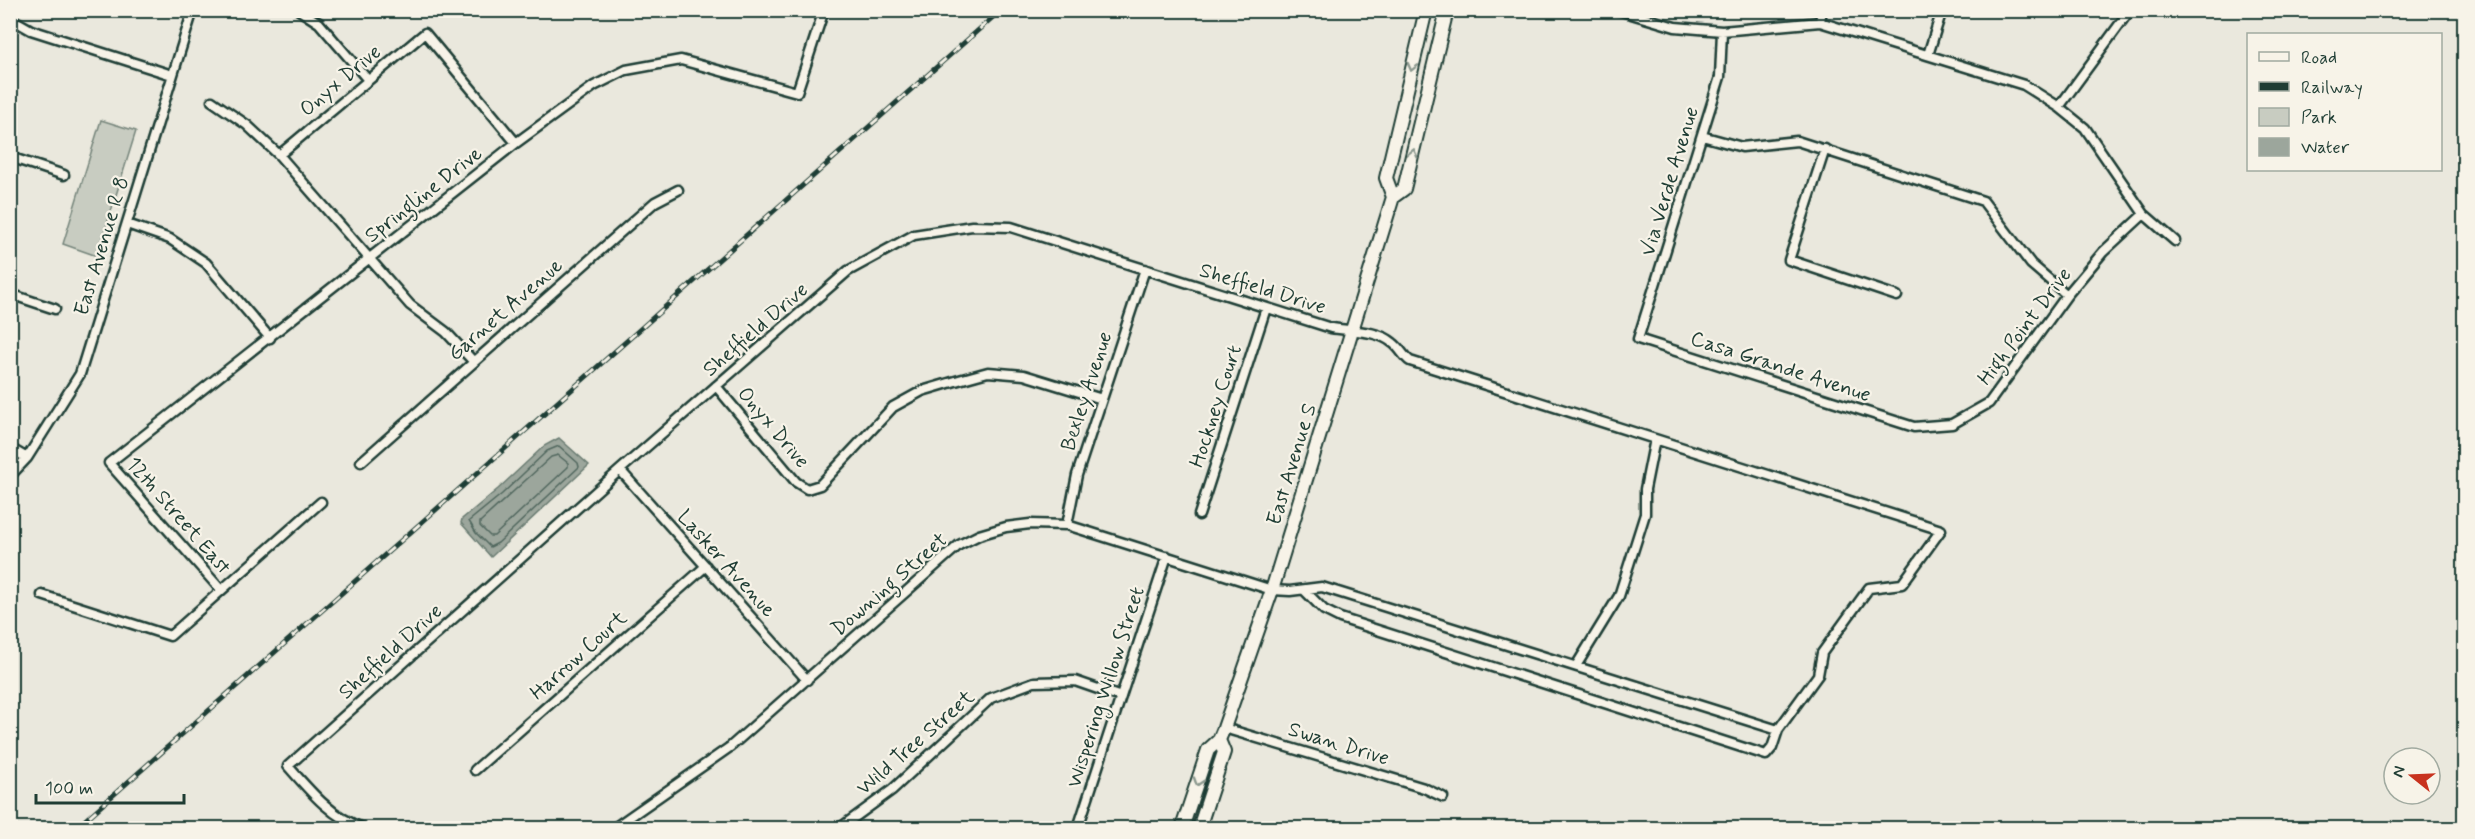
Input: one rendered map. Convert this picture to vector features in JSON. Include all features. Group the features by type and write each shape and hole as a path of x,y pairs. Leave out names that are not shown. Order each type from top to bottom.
{"main road":[{"name":"East Avenue S","path":"1182,828 1208,750 1221,734 1272,590 1393,197 1386,178 1425,10"},
{"name":"East Avenue S","path":"1393,197 1404,189 1447,10"},
{"name":"East Avenue S","path":"1199,828 1224,752 1221,734"}],"street":[{"name":"East Avenue R 8","path":"10,476 27,458 80,374 194,10"},
{"path":"299,10 319,23 368,80"},
{"name":"Springline Drive","path":"109,463 516,143 594,86 626,70 681,60 797,92 824,10"},
{"path":"1618,10 1675,27 1722,31 1820,22 2024,85 2059,107 2085,128 2144,214 2175,241"},
{"path":"1820,22 1822,10"},
{"path":"1928,55 1942,10"},
{"path":"2059,107 2130,10"},
{"path":"10,18 31,30 172,75"},
{"name":"Via Verde Avenue","path":"1638,339 1720,77 1722,31"},
{"name":"Onyx Drive","path":"279,154 425,33 516,143"},
{"path":"212,101 247,125 279,154 410,304 446,332 473,361"},
{"path":"1702,136 1742,147 1797,141 1983,201 2031,264 2067,295"},
{"path":"1825,149 1789,260 1897,296"},
{"path":"10,157 64,175"},
{"name":"Garnet Avenue","path":"361,462 655,202 678,190"},
{"name":"High Point Drive","path":"1914,427 1952,424 1989,403 2067,295 2103,252 2144,214"},
{"path":"127,224 170,239 206,262 270,338"},
{"name":"Sheffield Drive","path":"363,828 351,824 316,797 288,766 620,470 848,272 914,236 972,226 1011,227 1331,328 1384,337 1395,344 1404,357 1410,361 1941,530 1902,584 1869,588 1822,653 1818,675 1778,730"},
{"name":"Bexley Avenue","path":"1067,525 1077,475 1145,269"},
{"path":"10,294 55,309"},
{"name":"Hockney Court","path":"1199,515 1266,308"},
{"name":"Casa Grande Avenue","path":"1638,339 1914,427"},
{"name":"Onyx Drive","path":"716,386 796,482 807,489 820,486 893,407 922,391 988,372 1024,375 1102,399"},
{"path":"1576,666 1619,596 1645,514 1645,489 1655,438"},
{"path":"10,448 27,458"},
{"name":"12th Street East","path":"109,463 221,590"},
{"name":"Lasker Avenue","path":"620,470 807,680"},
{"path":"42,595 170,636 321,502"},
{"name":"Downing Street","path":"614,828 730,747 959,545 979,535 1006,527 1030,524 1067,525 1272,590 1304,590 1322,587 1778,730"},
{"name":"Wispering Willow Street","path":"1078,828 1167,556"},
{"name":"Harrow Court","path":"475,770 706,566"},
{"path":"1304,590 1323,610 1340,618 1766,755 1772,748 1778,730"},
{"name":"Wild Tree Street","path":"840,828 892,790 991,699 1034,682 1075,681 1121,696"},
{"name":"Swan Drive","path":"1221,734 1424,788 1443,797"}],"green space":[{"path":"101,120 136,131 97,256 63,244"}],"water":[{"path":"559,438 589,465 491,557 461,523 462,519 544,446"}],"railway":[{"path":"76,828 1001,10"}]}
